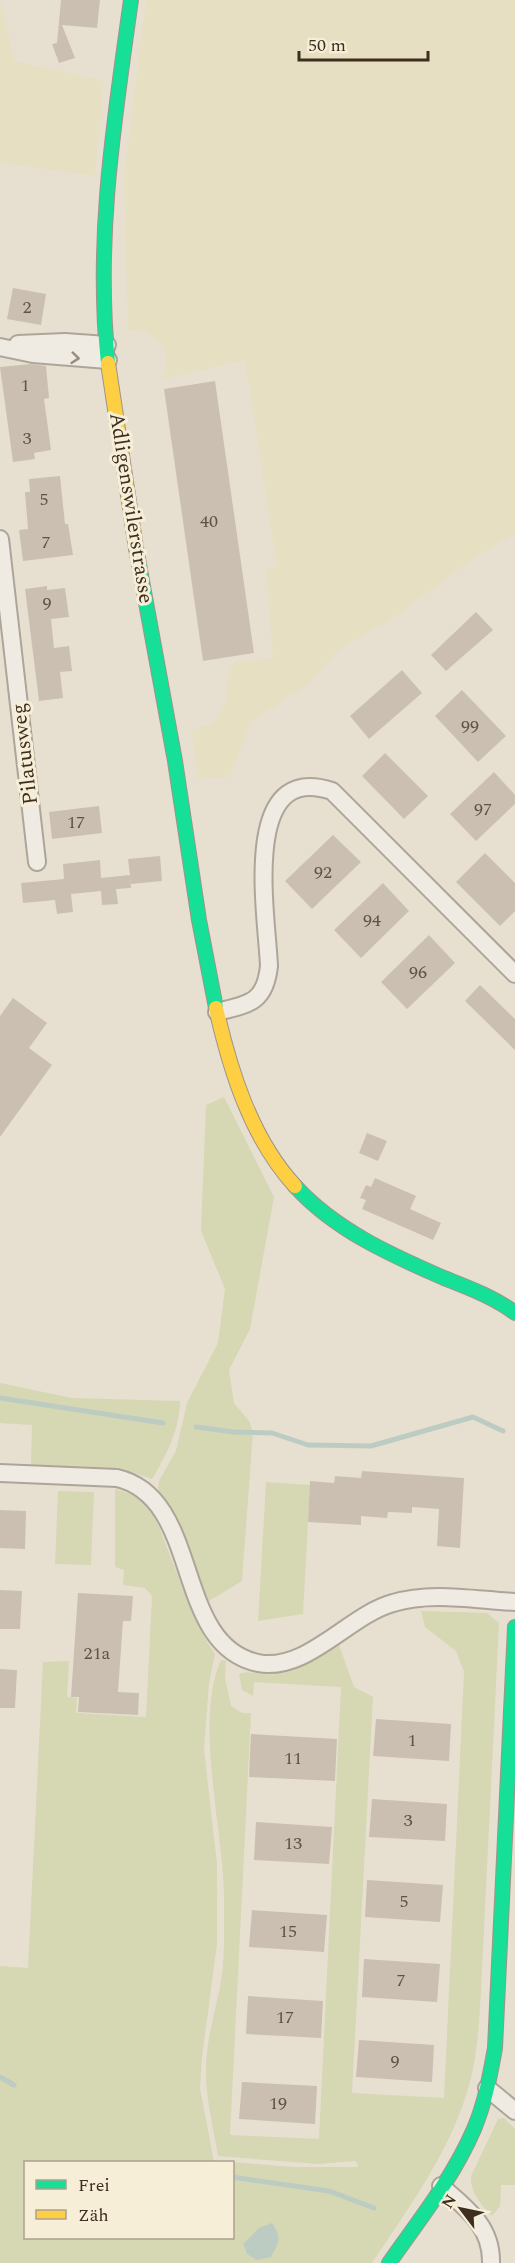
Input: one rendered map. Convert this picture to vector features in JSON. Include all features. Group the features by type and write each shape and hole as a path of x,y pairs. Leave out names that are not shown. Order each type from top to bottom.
{"main road":[{"name":"Adligenswilerstrasse","path":"131,0 109,164 103,282 107,352 118,449 180,789 187,843 217,1012 244,1103 266,1148 300,1194 349,1230 508,1304 515,1313"},
{"path":"389,2263 441,2186 472,2133 487,2088 495,2048 515,1627"}],"street":[{"path":"0,346 65,342 107,352"},
{"name":"Pilatusweg","path":"0,539 37,862"},
{"path":"217,1012 249,1004 261,995 268,981 263,858 266,836 279,801 288,792 315,785 332,791 515,974"},
{"path":"0,1473 117,1478 135,1484 145,1491 166,1517 212,1630 227,1648 258,1663 278,1664 295,1659 374,1610 394,1602 433,1598 515,1602"},
{"path":"487,2088 515,2111"},
{"path":"441,2186 473,2215 486,2231 491,2263"}],"shaded area":[{"path":"0,0 15,61 104,81 95,176 0,163"},
{"path":"146,0 515,0 515,533 479,555 398,614 337,651 310,683 251,722 230,777 198,779 191,731 212,723 222,710 227,698 227,678 233,662 273,658 266,569 277,567 245,360 163,379 167,361 162,345 148,333 128,330 124,176"},
{"path":"272,2223 278,2236 276,2248 271,2257 257,2260 247,2254 243,2244 259,2228"}],"green space":[{"path":"224,1097 274,1197 250,1329 229,1370 234,1403 249,1421 253,1432 242,1581 209,1601 193,1576 173,1517 158,1490 159,1481 176,1451 187,1403 218,1343 225,1289 201,1231 206,1105"},
{"path":"0,1383 72,1398 180,1401 178,1422 167,1452 152,1479 117,1467 112,1470 31,1465 32,1425 0,1423"},
{"path":"266,1482 310,1485 303,1614 258,1621"},
{"path":"115,1489 138,1498 152,1514 159,1526 195,1618 215,1654 209,1683 204,1749 217,1863 217,1944 200,2088 214,2161 24,2161 24,2239 234,2239 234,2162 293,2167 358,2167 356,2161 318,2164 218,2156 208,2100 206,2066 224,1952 223,1875 210,1746 213,1685 221,1660 226,1661 225,1678 231,1706 242,1713 251,1713 230,2135 319,2139 341,1687 254,1682 253,1696 242,1690 239,1674 284,1673 309,1663 339,1645 354,1687 373,1697 352,2093 444,2098 464,1672 456,1651 425,1627 421,1611 487,1613 499,1623 481,1991 473,2071 462,2107 441,2154 372,2263 0,2263 0,1966 28,1968 43,1662 69,1661 67,1697 77,1698 76,1713 146,1717 152,1596 145,1588 123,1585 124,1570 115,1567"},
{"path":"58,1491 94,1492 91,1565 55,1564"},
{"path":"504,2118 515,2129 515,2185 501,2185 500,2206 492,2216 474,2193 471,2176 498,2119"}],"building":[{"path":"61,0 100,0 97,28 62,25 75,58 59,63 52,44 57,43"},
{"path":"13,288 46,294 41,325 7,319"},
{"path":"30,364 46,366 49,398 44,399 51,450 34,453 35,459 13,462 0,367"},
{"path":"215,381 254,653 203,661 164,389"},
{"path":"60,476 65,524 68,524 73,555 23,561 19,530 28,529 25,492 30,492 29,479"},
{"path":"47,586 47,590 65,588 69,617 51,619 54,648 69,646 72,671 60,672 63,698 39,701 25,589"},
{"path":"476,612 493,630 446,671 431,655"},
{"path":"402,670 422,693 369,739 350,716"},
{"path":"462,690 506,736 478,762 435,716"},
{"path":"385,753 428,796 404,819 362,776"},
{"path":"494,772 515,795 515,804 476,841 450,814"},
{"path":"99,806 102,833 52,839 49,812"},
{"path":"333,835 361,862 312,909 285,881"},
{"path":"485,853 515,883 515,911 500,926 456,882"},
{"path":"160,856 162,881 131,884 128,859"},
{"path":"100,860 101,878 130,875 131,888 116,889 118,904 102,905 101,891 71,894 73,912 57,914 55,900 23,903 21,883 64,879 63,864"},
{"path":"383,883 409,911 361,958 334,930"},
{"path":"429,935 455,963 407,1009 381,982"},
{"path":"480,985 515,1019 515,1050 465,1001"},
{"path":"13,998 47,1023 29,1048 52,1065 0,1137 0,1016"},
{"path":"367,1133 387,1141 378,1161 359,1153"},
{"path":"375,1178 416,1196 410,1209 441,1223 433,1240 362,1209 366,1200 360,1198 366,1185 371,1187"},
{"path":"362,1471 464,1478 460,1548 437,1546 439,1509 412,1507 412,1513 388,1512 387,1518 361,1516 361,1525 308,1522 310,1481 334,1483 335,1476 361,1478"},
{"path":"0,1510 26,1511 25,1549 0,1548"},
{"path":"0,1590 22,1591 20,1629 0,1629"},
{"path":"78,1593 133,1596 131,1621 123,1621 118,1692 139,1693 138,1715 78,1712 79,1697 71,1697"},
{"path":"0,1669 17,1670 15,1708 0,1708"},
{"path":"376,1719 451,1724 449,1761 373,1756"},
{"path":"251,1734 337,1739 335,1781 249,1777"},
{"path":"372,1799 447,1804 445,1841 369,1837"},
{"path":"256,1822 332,1827 329,1864 254,1860"},
{"path":"367,1880 443,1885 440,1922 365,1917"},
{"path":"252,1910 327,1915 324,1952 249,1947"},
{"path":"364,1959 440,1964 437,2002 362,1997"},
{"path":"248,1996 323,2001 321,2038 246,2034"},
{"path":"359,2040 434,2045 432,2082 356,2077"},
{"path":"242,2082 317,2086 315,2124 239,2119"}],"waterway":[{"path":"0,1398 163,1423"},
{"path":"196,1427 234,1432 272,1433 308,1445 371,1446 473,1417 503,1431"},
{"path":"0,2077 14,2085"},
{"path":"234,2177 329,2191 374,2208"}],"traffic: fast":[{"path":"108,363 105,317 105,226 118,90 131,0"},
{"path":"136,548 175,761 199,920 216,1008"},
{"path":"295,1186 328,1216 365,1240 490,1298 515,1313"},
{"path":"389,2263 435,2198 466,2147 481,2109 491,2069 495,2048 515,1627"}],"traffic: slow":[{"path":"108,363 136,548"},
{"path":"216,1008 228,1055 254,1125 266,1147 295,1186"}]}
